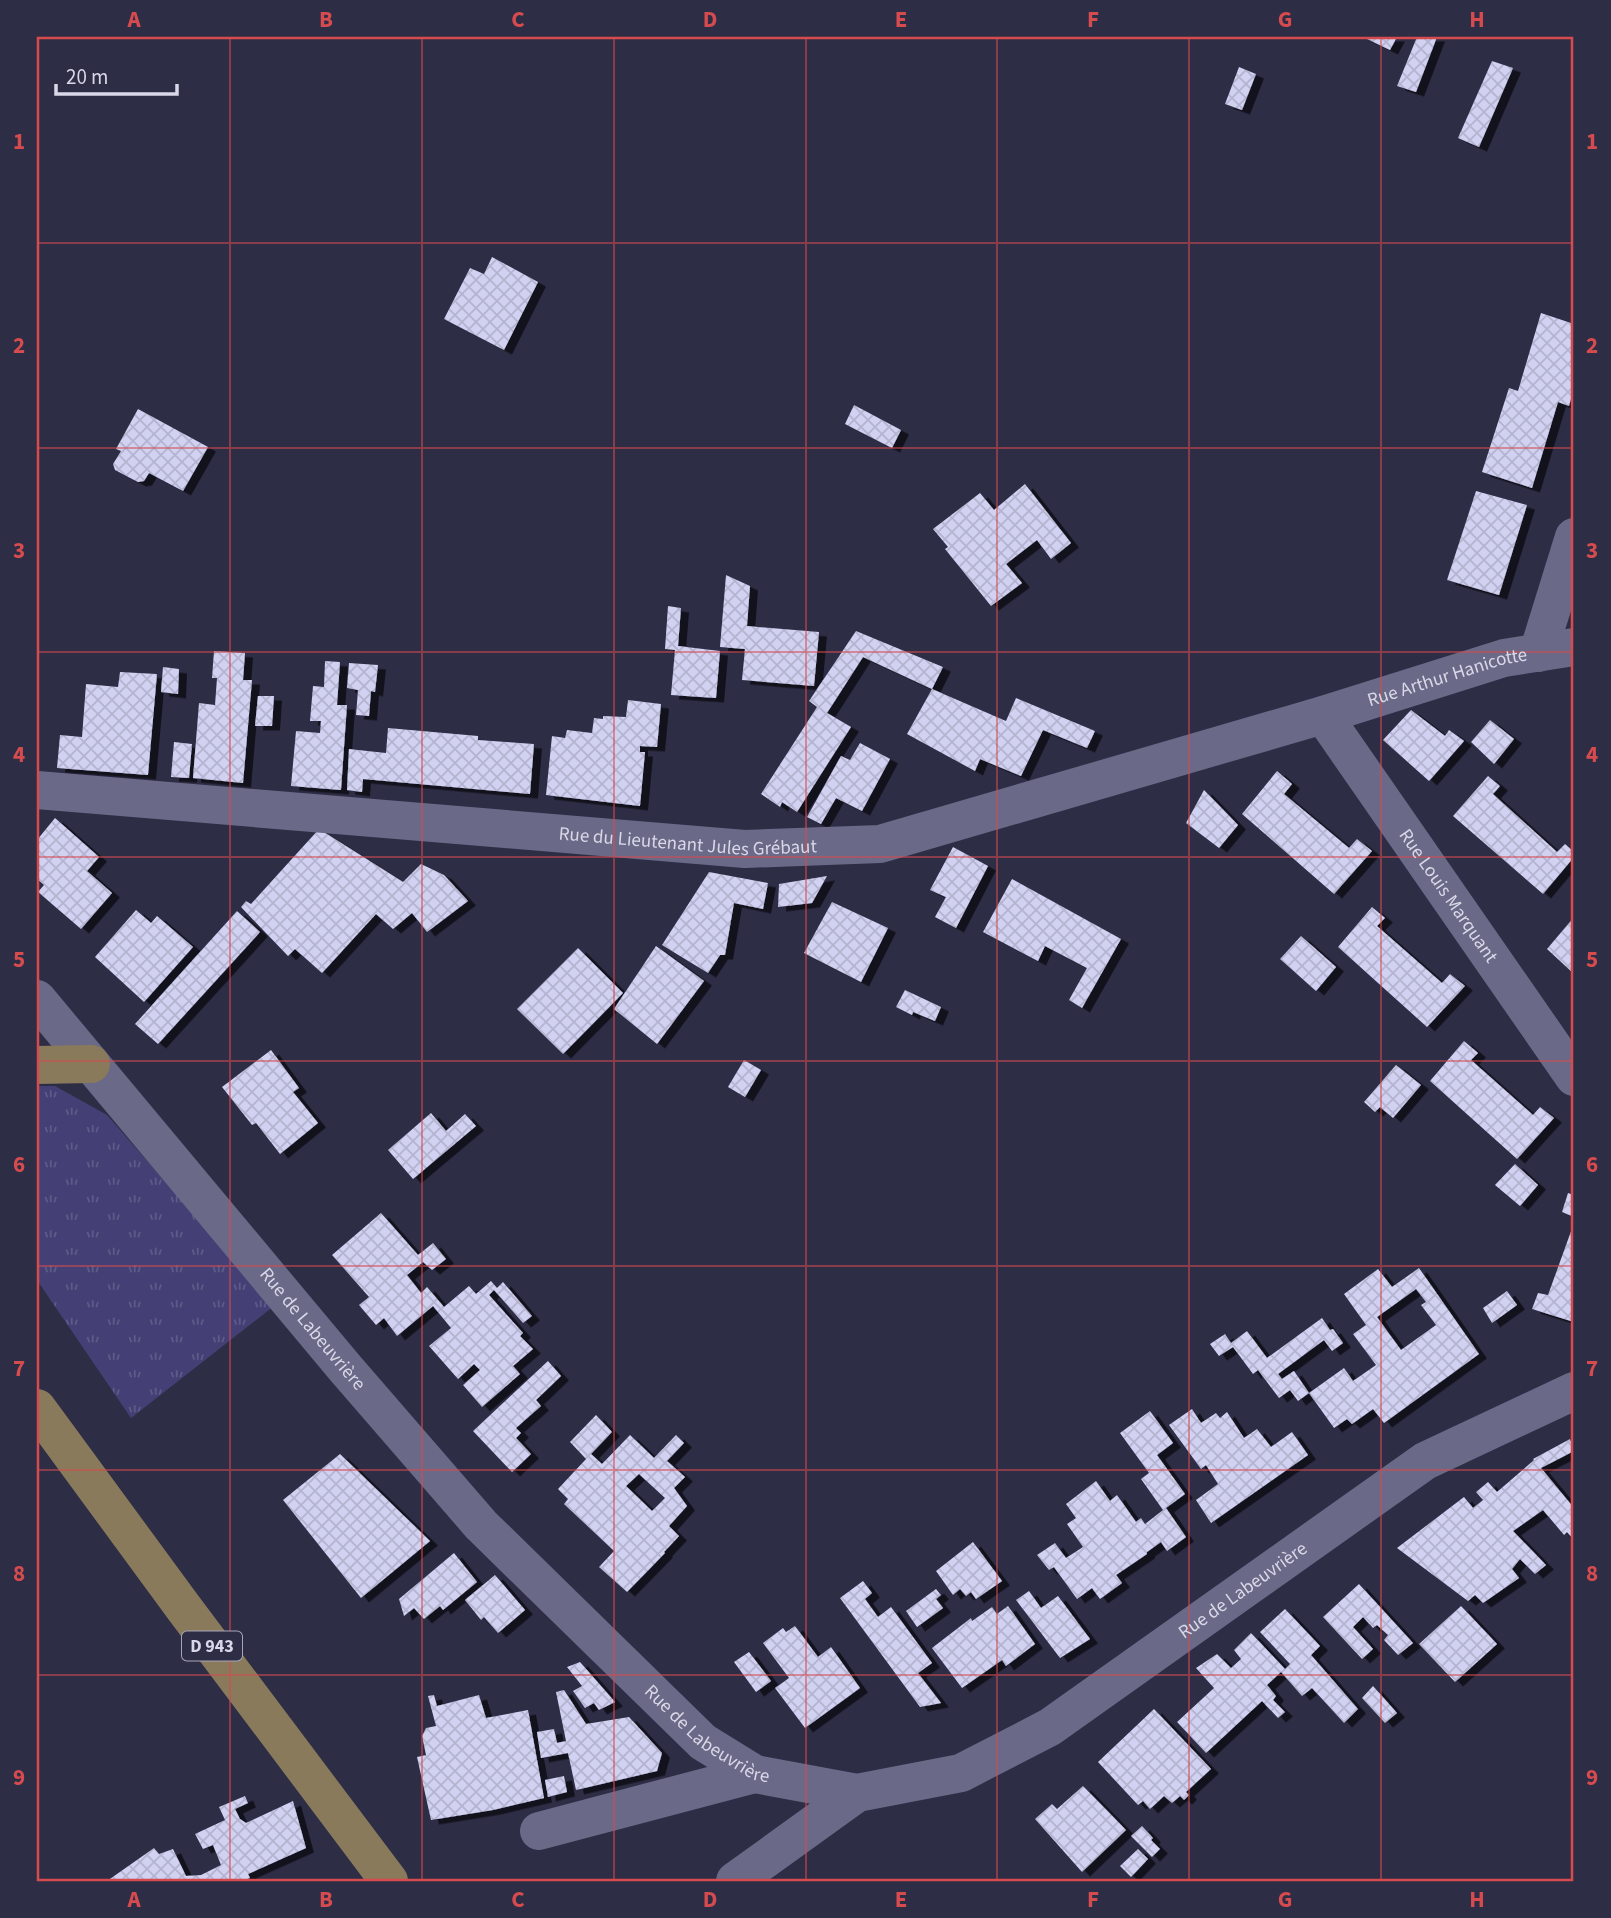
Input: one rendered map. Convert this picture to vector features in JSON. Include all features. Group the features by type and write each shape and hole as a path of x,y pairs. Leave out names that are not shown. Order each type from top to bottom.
{"main road":[{"path":"37,1065 91,1065"},
{"name":"D 943","path":"37,1408 386,1879"}],"street":[{"path":"1556,650 1574,537"},
{"name":"Rue Arthur Hanicotte","path":"1323,715 1504,658 1556,650"},
{"name":"Rue du Lieutenant Jules Grébaut","path":"37,790 745,849 880,844 1323,715"},
{"name":"Rue Louis Marquant","path":"1323,715 1574,1077"},
{"name":"Rue de Labeuvrière","path":"37,999 345,1368 481,1525 703,1742 755,1774 857,1793 961,1773 1050,1727 1425,1461 1574,1391"},
{"path":"539,1831 755,1774"},
{"path":"735,1881 857,1793"}],"green space":[{"path":"37,1086 55,1086 107,1115 274,1306 131,1418 37,1280"}],"building":[{"path":"1363,37 1397,37 1390,50"},
{"path":"1417,37 1437,37 1416,92 1397,86"},
{"path":"1492,61 1513,68 1479,147 1458,138"},
{"path":"1239,67 1256,74 1242,110 1225,104"},
{"path":"492,257 538,282 504,350 444,319 470,268 484,274"},
{"path":"1541,313 1574,324 1574,388 1569,406 1558,402 1532,488 1482,472 1509,388 1518,391"},
{"path":"854,405 901,430 892,448 845,424"},
{"path":"138,409 208,447 183,491 149,473 144,481 138,482 115,470 113,464 121,451 116,449"},
{"path":"1025,484 1071,543 1051,559 1037,540 1006,564 1022,583 991,606 945,549 948,547 933,529 980,493 994,510"},
{"path":"1476,491 1527,505 1499,595 1447,580"},
{"path":"726,575 750,586 747,626 819,632 814,686 742,680 745,649 720,647"},
{"path":"668,606 681,608 678,646 720,651 716,698 671,695 675,650 665,649"},
{"path":"856,631 943,667 932,689 863,657 827,713 851,727 797,812 782,802 780,807 761,794 817,707 809,701"},
{"path":"214,651 245,653 243,680 252,680 243,783 193,778 199,703 215,705 217,678 212,678"},
{"path":"325,661 340,662 337,705 347,705 341,790 291,786 296,731 320,733 321,721 310,721 313,686 324,687"},
{"path":"349,663 378,665 375,692 371,691 369,716 356,715 358,690 347,688"},
{"path":"163,667 179,669 178,694 161,692"},
{"path":"120,672 157,674 148,775 57,768 60,735 82,737 86,684 118,687"},
{"path":"932,689 1006,721 1016,698 1095,731 1087,748 1043,730 1021,776 980,759 975,771 907,734"},
{"path":"258,696 274,696 272,726 255,726"},
{"path":"628,700 661,704 657,747 640,746 640,752 645,752 640,806 546,795 552,736 565,738 567,730 592,733 594,718 626,717"},
{"path":"1411,710 1445,736 1449,730 1464,741 1429,781 1383,740"},
{"path":"1490,720 1514,739 1494,764 1471,742"},
{"path":"388,728 478,736 478,740 534,744 530,794 363,779 362,792 347,790 349,749 386,753"},
{"path":"174,742 192,744 189,778 171,777"},
{"path":"860,743 890,759 862,811 836,798 821,824 807,817 841,756 850,760"},
{"path":"1277,771 1292,784 1284,794 1349,848 1357,839 1372,851 1334,894 1242,814"},
{"path":"1488,776 1500,786 1493,794 1557,852 1565,844 1574,852 1574,857 1543,894 1453,816"},
{"path":"1204,790 1238,825 1219,848 1186,823"},
{"path":"55,818 99,857 87,871 112,893 81,929 38,892 44,885 37,879 37,840"},
{"path":"319,829 403,882 421,864 444,875 468,901 427,932 412,913 393,929 376,914 322,973 295,949 288,956 241,907 246,901 251,904"},
{"path":"953,847 988,866 956,928 935,917 946,897 930,890"},
{"path":"709,872 768,883 763,909 734,903 725,955 720,955 708,973 662,945"},
{"path":"827,876 812,903 778,907 779,884"},
{"path":"1012,879 1121,939 1082,1008 1069,1000 1087,968 1045,946 1038,961 983,932"},
{"path":"832,902 888,928 861,982 804,953"},
{"path":"1372,907 1385,918 1377,926 1442,983 1450,974 1465,986 1427,1027 1338,947"},
{"path":"136,910 151,923 157,916 193,947 144,1002 95,957"},
{"path":"237,911 260,932 158,1044 135,1024"},
{"path":"1574,917 1574,974 1547,949"},
{"path":"1301,936 1336,967 1316,991 1280,959"},
{"path":"656,946 704,981 657,1044 614,1009"},
{"path":"578,948 623,993 563,1054 517,1009"},
{"path":"905,990 941,1007 935,1021 913,1012 912,1015 896,1007"},
{"path":"1464,1041 1478,1053 1471,1060 1533,1115 1540,1107 1554,1118 1517,1159 1430,1081"},
{"path":"271,1050 299,1088 293,1092 318,1123 280,1154 256,1123 252,1125 222,1087"},
{"path":"744,1060 761,1070 745,1097 728,1087"},
{"path":"1396,1065 1421,1085 1393,1118 1380,1107 1375,1112 1364,1102"},
{"path":"431,1113 446,1131 465,1114 476,1126 413,1179 388,1150"},
{"path":"1515,1164 1538,1185 1520,1206 1495,1185"},
{"path":"1568,1193 1574,1195 1574,1217 1562,1212"},
{"path":"381,1213 418,1255 433,1243 446,1259 432,1270 423,1262 407,1275 421,1293 427,1287 444,1307 469,1286 476,1294 491,1281 497,1288 503,1282 532,1316 523,1323 494,1290 489,1295 523,1333 520,1336 533,1349 513,1366 520,1374 482,1407 463,1385 480,1370 474,1364 458,1379 429,1346 451,1328 433,1306 397,1336 384,1318 376,1325 359,1305 369,1297 332,1255"},
{"path":"1574,1223 1574,1322 1532,1309 1538,1293 1548,1295"},
{"path":"1419,1268 1479,1354 1384,1423 1373,1409 1352,1424 1347,1419 1334,1428 1309,1393 1344,1368 1353,1381 1376,1365 1353,1334 1366,1325 1344,1294 1378,1269 1392,1287","holes":["1416,1289 1426,1302 1421,1305 1436,1325 1401,1350 1377,1317"]},
{"path":"1507,1291 1517,1305 1492,1323 1483,1308"},
{"path":"1322,1318 1343,1343 1332,1351 1324,1340 1278,1374 1282,1379 1294,1371 1309,1393 1298,1401 1290,1390 1279,1398 1258,1370 1253,1374 1233,1347 1219,1356 1210,1344 1225,1334 1231,1343 1247,1331 1267,1358"},
{"path":"548,1361 561,1376 536,1400 541,1406 516,1428 521,1433 516,1438 531,1454 512,1472 473,1431"},
{"path":"1192,1409 1201,1423 1216,1413 1220,1418 1227,1412 1244,1438 1257,1429 1271,1447 1292,1432 1308,1455 1211,1523 1196,1500 1218,1484 1206,1465 1201,1469 1169,1425"},
{"path":"1150,1411 1173,1443 1157,1455 1185,1494 1166,1508 1186,1537 1167,1551 1161,1542 1147,1552 1116,1575 1122,1583 1100,1599 1092,1588 1077,1599 1054,1567 1049,1570 1037,1555 1055,1543 1066,1558 1083,1547 1067,1524 1076,1518 1066,1504 1096,1481 1110,1501 1117,1495 1136,1522 1141,1518 1145,1524 1163,1510 1141,1479 1149,1473 1120,1433"},
{"path":"596,1415 612,1432 591,1454 602,1464 630,1435 654,1458 676,1435 684,1443 667,1461 685,1477 674,1488 687,1506 669,1526 679,1536 627,1592 599,1567 614,1551 564,1504 568,1499 558,1489 586,1459 570,1442","holes":["639,1474 665,1498 652,1511 626,1486"]},
{"path":"1570,1439 1574,1451 1541,1468 1574,1508 1574,1540 1567,1532 1564,1535 1543,1510 1513,1531 1546,1565 1535,1574 1520,1559 1512,1569 1519,1578 1483,1603 1475,1595 1468,1601 1397,1548 1464,1497 1473,1508 1483,1500 1476,1492 1488,1482 1497,1492 1533,1459"},
{"path":"340,1454 430,1541 361,1598 283,1500"},
{"path":"973,1542 1002,1581 976,1599 971,1592 966,1596 960,1589 953,1595 936,1571"},
{"path":"454,1553 477,1582 443,1610 440,1606 424,1619 414,1608 404,1616 399,1599"},
{"path":"495,1575 525,1610 498,1633 484,1617 481,1620 465,1600"},
{"path":"863,1581 872,1593 865,1599 878,1617 891,1607 932,1663 918,1673 941,1703 920,1707 840,1598"},
{"path":"1359,1584 1413,1643 1398,1655 1384,1640 1388,1635 1377,1625 1373,1628 1363,1617 1353,1627 1373,1649 1362,1659 1323,1617"},
{"path":"936,1589 941,1595 936,1599 943,1608 917,1627 906,1611"},
{"path":"1029,1591 1041,1608 1058,1596 1090,1639 1060,1658 1016,1600"},
{"path":"1008,1606 1035,1644 1006,1666 1002,1660 962,1688 932,1648 971,1618 972,1621 992,1607 997,1614"},
{"path":"1461,1606 1497,1644 1455,1682 1419,1644"},
{"path":"1285,1609 1320,1646 1311,1655 1358,1709 1344,1723 1312,1688 1302,1696 1281,1672 1267,1685 1276,1696 1273,1700 1285,1712 1278,1718 1262,1701 1206,1753 1177,1722 1214,1688 1196,1668 1217,1654 1231,1668 1241,1659 1234,1650 1251,1633 1285,1669 1290,1664 1260,1632"},
{"path":"795,1626 818,1657 831,1647 860,1688 805,1728 775,1688 789,1678 763,1643 783,1628 786,1632"},
{"path":"749,1652 771,1681 756,1692 734,1662"},
{"path":"580,1662 615,1702 599,1710 594,1703 585,1708 573,1691 582,1686 567,1667"},
{"path":"1373,1686 1397,1713 1385,1723 1362,1698"},
{"path":"564,1690 586,1724 629,1717 662,1753 657,1771 576,1790 568,1753 541,1758 537,1732 554,1729 557,1743 566,1741 556,1692"},
{"path":"434,1695 437,1706 479,1695 486,1718 528,1710 544,1798 431,1820 417,1757 426,1755 422,1736 426,1728 436,1726 428,1696"},
{"path":"1154,1709 1211,1769 1186,1792 1189,1795 1184,1800 1180,1796 1172,1803 1164,1796 1150,1809 1143,1801 1138,1805 1098,1762"},
{"path":"564,1776 567,1792 548,1797 545,1780"},
{"path":"1083,1786 1126,1830 1082,1872 1035,1819 1052,1804 1057,1809"},
{"path":"245,1796 248,1803 235,1809 240,1819 246,1823 293,1801 306,1848 248,1874 250,1878 242,1881 107,1881 154,1848 159,1854 173,1849 186,1876 201,1875 221,1865 213,1845 203,1849 195,1834 225,1820 219,1807"},
{"path":"1142,1826 1160,1849 1152,1857 1131,1836"},
{"path":"1138,1849 1148,1859 1131,1877 1120,1866"}]}
